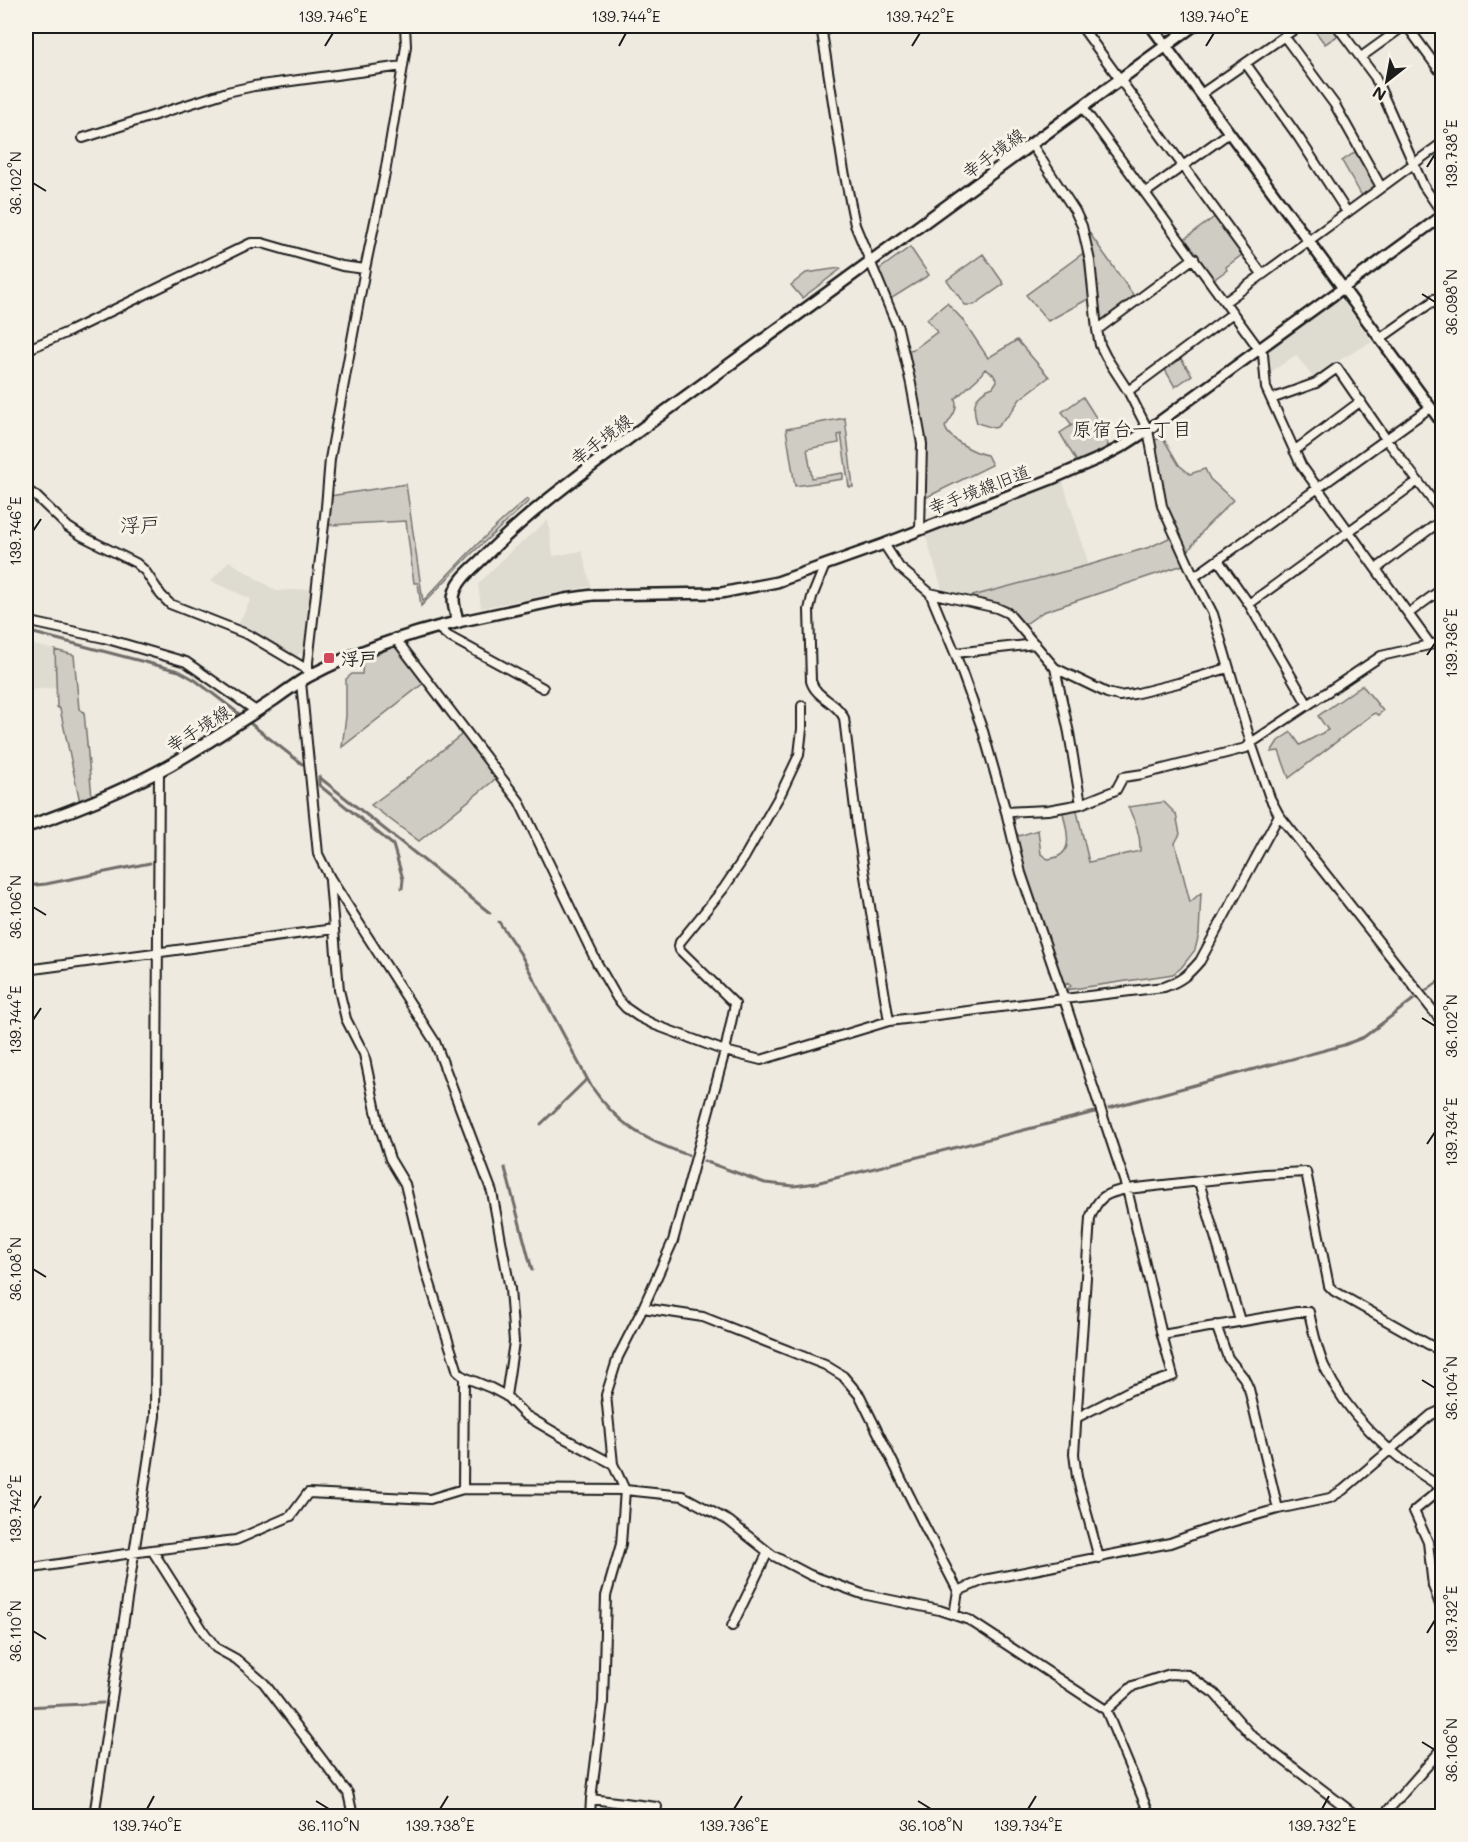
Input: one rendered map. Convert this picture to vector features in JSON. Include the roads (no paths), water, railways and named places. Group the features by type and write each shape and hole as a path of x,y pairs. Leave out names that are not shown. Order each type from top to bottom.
{"main road":[{"name":"幸手境線","path":"26,827 83,807 159,771 256,711 305,676 395,638 458,622 454,595 457,586 471,569 517,525 633,435 1193,26"}],"street":[{"path":"405,26 406,46 385,173 364,269 330,459 305,676 318,854 330,878 435,1042 492,1192 510,1289 514,1342 506,1396"},
{"path":"821,26 855,225 898,328 911,384 922,444 920,530"},
{"path":"1081,26 1262,274"},
{"path":"1151,26 1443,423"},
{"path":"1202,94 1299,26"},
{"path":"1338,26 1375,77 1423,185 1443,214"},
{"path":"1361,57 1406,26 1443,74"},
{"path":"1284,36 1335,105 1381,187"},
{"path":"1246,64 1299,138 1347,212"},
{"path":"83,138 227,92 254,86 403,66"},
{"path":"1083,108 1263,354 1266,387 1301,465 1430,644"},
{"path":"1145,194 1229,133"},
{"path":"1225,302 1443,142"},
{"path":"1032,145 1075,211 1082,226 1090,261 1100,345 1148,430 1162,507 1213,614 1251,743 1270,798 1278,815 1443,1022"},
{"name":"幸手境線旧道","path":"458,622 593,595 721,593 777,582 884,544 1100,458 1148,430 1443,214"},
{"path":"26,350 70,331 250,243 262,243 342,266 364,269"},
{"path":"1097,330 1194,258"},
{"path":"1381,338 1434,299 1443,295"},
{"path":"1434,299 1443,311"},
{"path":"1128,391 1233,313"},
{"path":"1271,399 1316,383 1337,368 1386,439 1443,513"},
{"path":"1294,451 1361,401"},
{"path":"1194,577 1431,407"},
{"path":"1249,604 1418,481"},
{"path":"26,489 68,528 136,563 170,604 249,635 305,676"},
{"path":"1376,569 1443,520"},
{"path":"884,544 899,567 930,593 997,608 1008,613 1055,668 1107,693 1119,696 1134,694 1228,668"},
{"path":"1218,560 1249,604 1308,705"},
{"path":"825,565 809,610 811,681 818,693 841,711 844,718 858,834 889,1021"},
{"path":"1409,613 1443,589"},
{"path":"930,593 955,653 983,731 1021,873 1127,1189 1173,1376 1131,1390 1078,1417"},
{"path":"26,621 104,638 183,661 256,711"},
{"path":"437,627 448,636 543,688"},
{"path":"395,638 519,801 597,963 617,998 626,1008 655,1025 725,1051 761,1060 889,1021 1164,987 1179,981 1200,961 1278,815"},
{"path":"1006,812 1048,810 1081,804 1116,790 1123,777 1246,748 1381,656 1443,642"},
{"path":"955,653 1035,644"},
{"path":"1055,668 1081,804"},
{"path":"590,1816 603,1702 606,1596 621,1544 625,1491 613,1464 606,1395 618,1357 673,1241 725,1051 735,1004 680,951 679,946 744,858 781,792 799,754 802,706"},
{"path":"94,1816 155,1416 159,771"},
{"path":"330,878 339,990 346,1019 364,1054 379,1125 390,1159 405,1184 426,1271 458,1372 506,1396 525,1414 613,1464"},
{"path":"26,970 334,929"},
{"path":"1099,1558 1077,1477 1074,1454 1090,1218 1102,1197 1127,1189 1265,1174 1306,1172 1329,1286 1334,1291 1443,1352"},
{"path":"1199,1182 1240,1321"},
{"path":"643,1308 703,1317 825,1365 843,1376 860,1396 958,1591 954,1615"},
{"path":"1162,1335 1297,1312 1309,1312 1324,1365 1339,1393 1367,1428 1389,1450 1442,1488 1414,1511 1428,1542 1433,1586 1443,1610"},
{"path":"1216,1325 1228,1359 1244,1378 1249,1389 1278,1509"},
{"path":"463,1489 464,1377"},
{"path":"958,1591 984,1580 1170,1543 1217,1526 1278,1509 1330,1498 1342,1491 1431,1415 1443,1410"},
{"path":"26,1569 236,1540 291,1516 308,1493 430,1499 463,1489 625,1491 683,1496 729,1521 768,1551 810,1575 862,1594 969,1620 1106,1710 1150,1816"},
{"path":"152,1550 216,1648 236,1659 264,1683 348,1793 353,1816"},
{"path":"732,1626 768,1551"},
{"path":"1106,1710 1133,1686 1170,1674 1188,1676 1215,1694 1251,1735 1357,1816"},
{"path":"1383,1816 1443,1749"},
{"path":"591,1799 657,1807"}],"waterway":[{"path":"26,631 179,671 195,680 238,713"},
{"path":"251,724 302,764"},
{"path":"319,777 490,913"},
{"path":"319,777 319,785 393,845 403,879 402,888"},
{"path":"26,886 150,863"},
{"path":"499,922 520,953 591,1086 601,1100 633,1130 688,1155"},
{"path":"1427,990 1442,979"},
{"path":"1109,1108 1344,1045 1364,1037 1414,999"},
{"path":"541,1124 587,1079"},
{"path":"704,1161 765,1183 794,1186 816,1183 1095,1112"},
{"path":"505,1168 532,1270"},
{"path":"26,1707 103,1703"}],"place":[{"name":"浮戸","path":"329,658"}],"district":[{"name":"原宿台一丁目","path":"1132,428"},
{"name":"浮戸","path":"140,524"}]}
